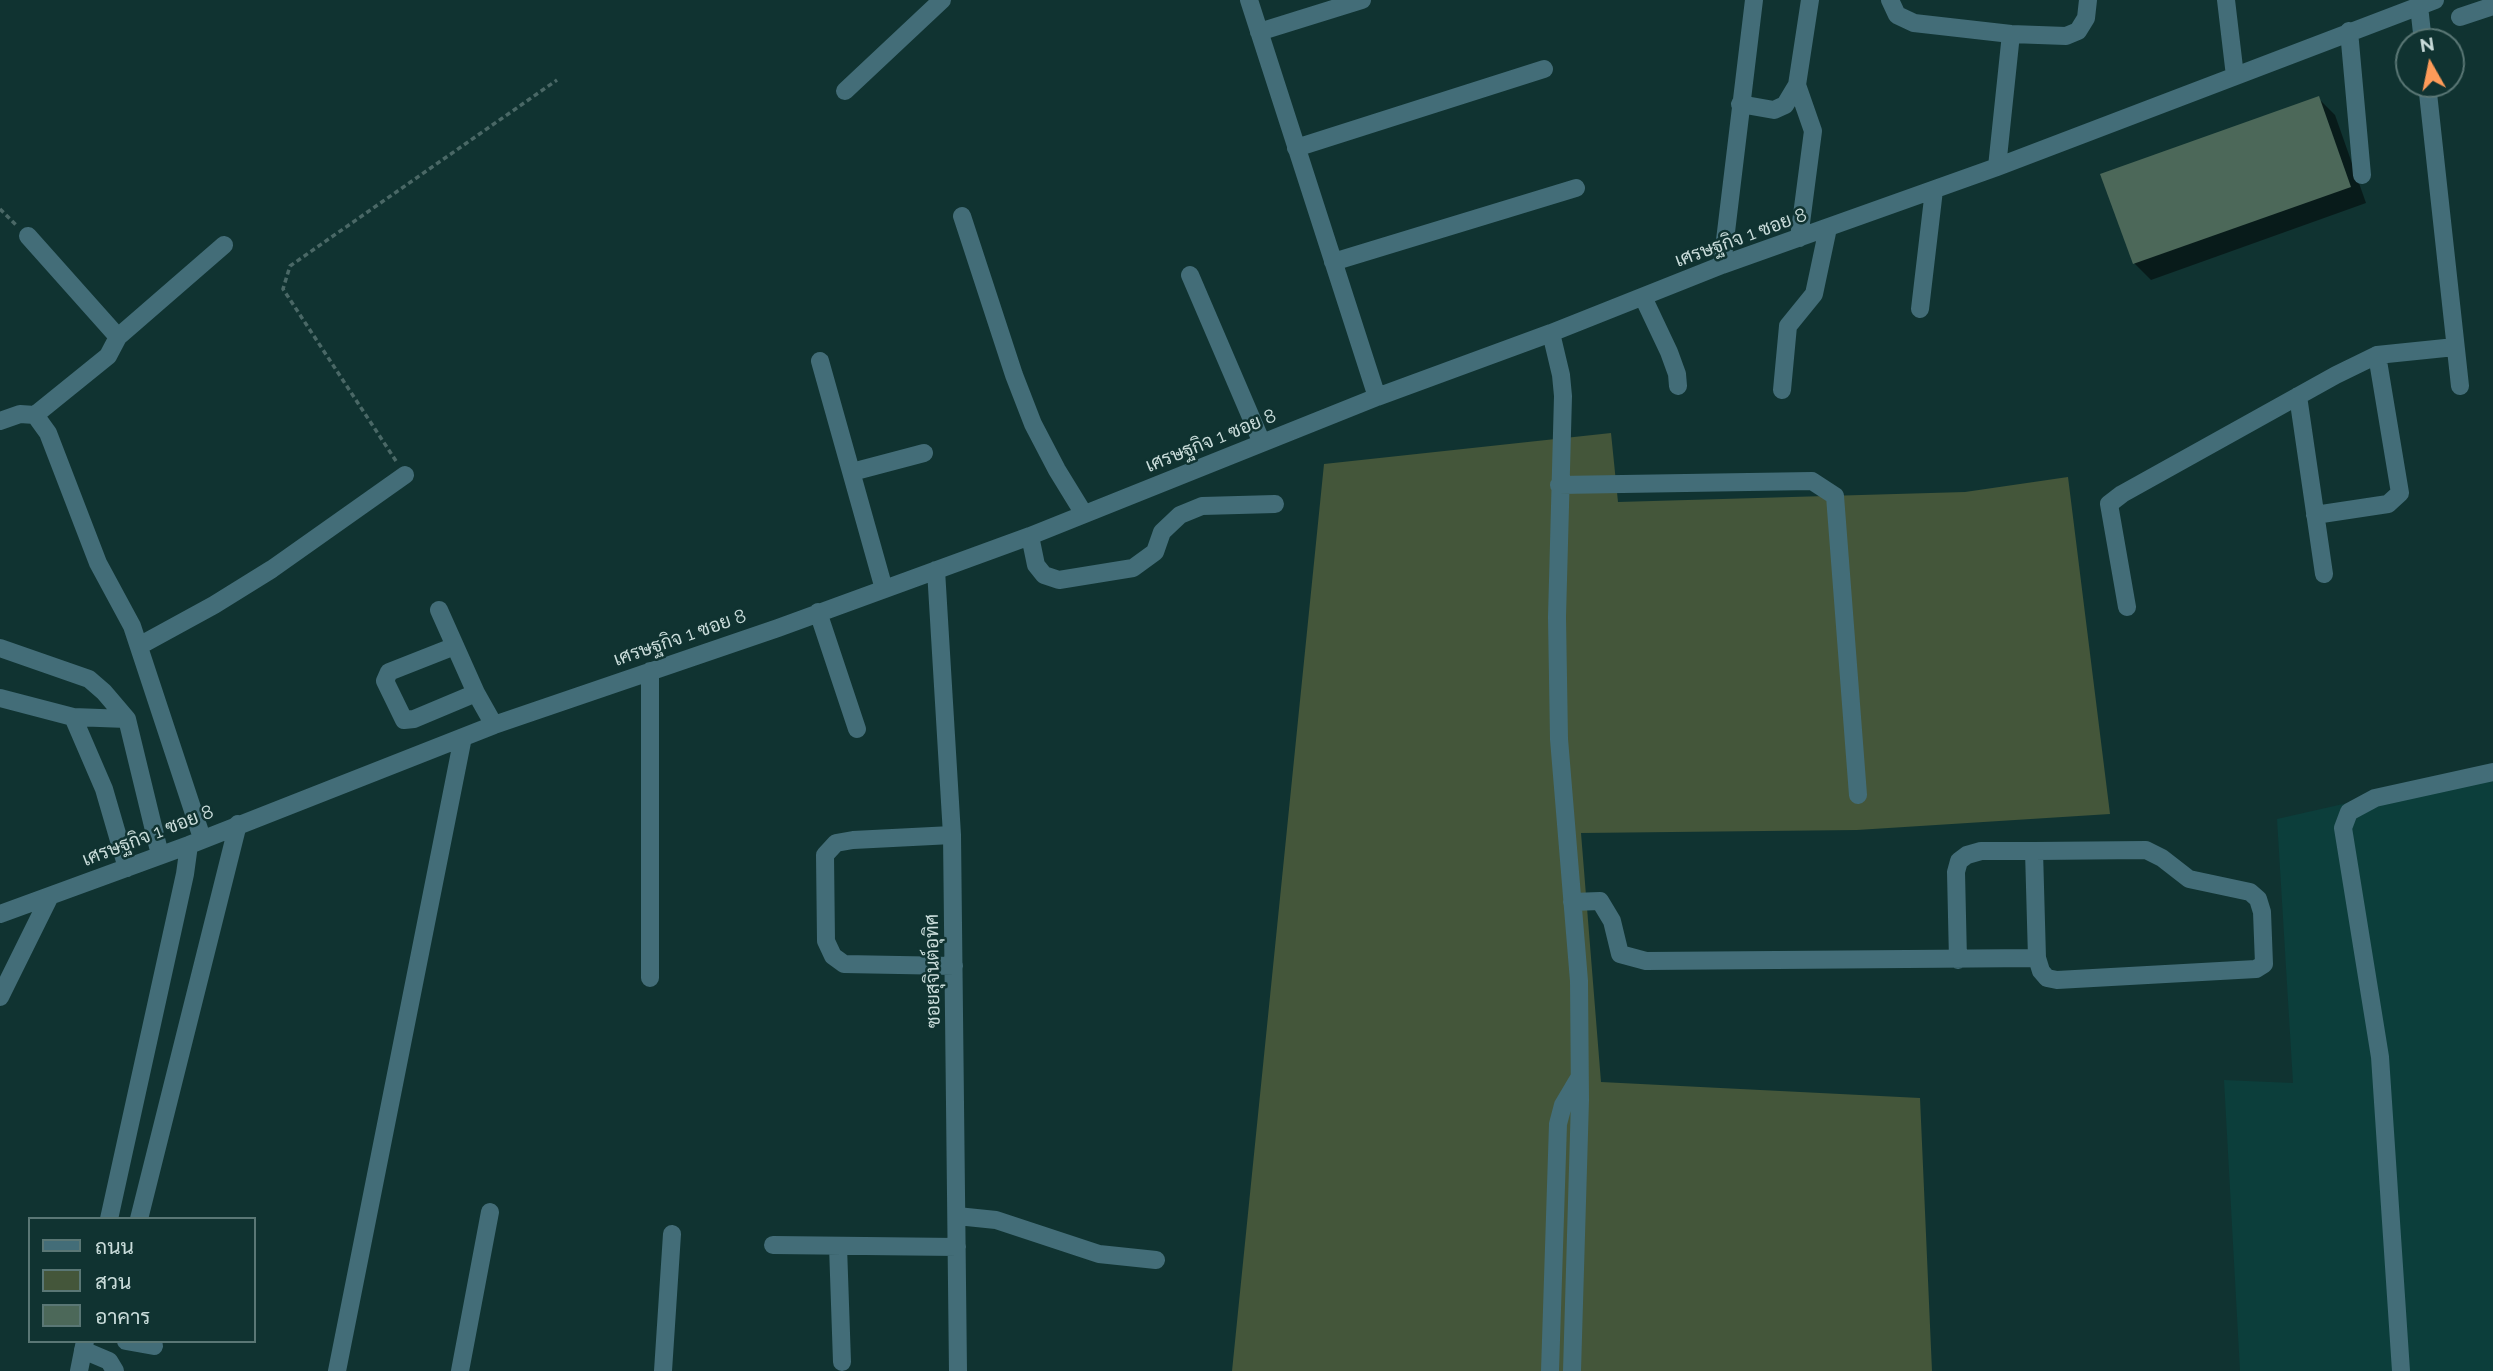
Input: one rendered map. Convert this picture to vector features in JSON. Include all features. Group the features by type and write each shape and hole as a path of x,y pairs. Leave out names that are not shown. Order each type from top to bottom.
{"street":[{"path":"1249,0 1377,397"},
{"path":"1259,32 1362,0"},
{"path":"1722,265 1754,0"},
{"path":"1740,104 1774,110 1786,105 1797,85 1810,0"},
{"path":"1889,0 1898,15 1914,23 2011,34 2066,36 2078,31 2086,19 2088,0"},
{"path":"2226,0 2235,76"},
{"path":"845,91 933,3"},
{"path":"2424,28 2427,3"},
{"name":"เศรษฐกิจ 1 ซอย 8","path":"0,914 127,868 494,725 1030,536 1377,397 1551,333 1722,265 1997,167 2427,3"},
{"path":"2460,17 2493,6"},
{"path":"2349,31 2362,175"},
{"path":"1997,167 2011,34"},
{"path":"1297,148 1544,69"},
{"path":"1797,85 1812,131 1799,239"},
{"path":"2428,98 2459,386"},
{"path":"1333,262 1576,188"},
{"path":"1920,309 1934,190"},
{"path":"962,216 1033,424 1084,514"},
{"path":"1782,390 1788,326 1814,294 1828,228"},
{"path":"28,236 118,337"},
{"path":"0,421 20,414 35,415 108,356 118,337 224,245"},
{"path":"1190,275 1262,443"},
{"path":"1643,297 1670,352 1678,386"},
{"path":"1551,333 1563,396 1557,617 1559,739 1578,981 1579,1077 1572,1371"},
{"path":"2127,607 2109,504 2122,494 2298,396 2377,355 2455,347"},
{"path":"2315,515 2388,504 2400,493 2377,355"},
{"path":"820,361 884,589"},
{"path":"2298,396 2324,574"},
{"path":"35,415 48,433 98,563 132,626 195,841 185,874 109,1217"},
{"path":"852,472 924,453"},
{"path":"139,646 272,569 405,475"},
{"path":"1559,485 1812,481 1835,496 1858,795"},
{"path":"1030,536 1036,565 1044,575 1059,580 1133,568 1155,552 1162,531 1180,515 1202,506 1275,504"},
{"name":"ซอยสุจินต์อุทิศ","path":"936,570 952,835 958,1371"},
{"path":"439,610 476,693 494,725"},
{"path":"818,612 857,729"},
{"path":"455,646 389,672 385,681 404,720 414,719 476,693"},
{"path":"1,651 89,680 104,692 127,719 160,855"},
{"path":"650,671 650,978"},
{"path":"0,698 73,717 127,719"},
{"path":"73,717 104,789 127,868"},
{"path":"337,1371 463,737"},
{"path":"2401,1371 2380,1057 2343,828 2349,812 2375,798 2493,772"},
{"path":"139,1217 237,824"},
{"path":"952,835 836,843 825,856 826,941 833,956 844,964 954,966"},
{"path":"1958,960 1956,872 1959,861 1966,855 1981,851 2146,850 2162,858 2189,879 2250,892 2258,899 2262,912 2264,964 2256,969 2057,980 2048,978 2040,971 2037,958 2034,851"},
{"path":"0,998 50,896"},
{"path":"1572,902 1600,901 1612,920 1620,954 1646,961 2037,958"},
{"path":"1550,1371 1558,1124 1563,1105 1579,1077"},
{"path":"460,1371 490,1212"},
{"path":"957,1216 996,1220 1099,1254 1156,1260"},
{"path":"663,1371 672,1234"},
{"path":"773,1245 957,1247"},
{"path":"838,1246 842,1362"},
{"path":"137,1343 154,1346"},
{"path":"79,1371 84,1345 109,1361 115,1371"}],"path":[{"path":"405,475 284,289 290,265 557,80"}],"shaded area":[{"path":"2493,770 2493,1371 2240,1371 2224,1080 2293,1083 2277,819"}],"green space":[{"path":"1611,433 1618,502 1965,492 2068,477 2110,814 1857,830 1581,833 1601,1082 1920,1098 1932,1371 1232,1371 1324,464"}],"building":[{"path":"2319,96 2351,187 2133,264 2100,174"}]}
